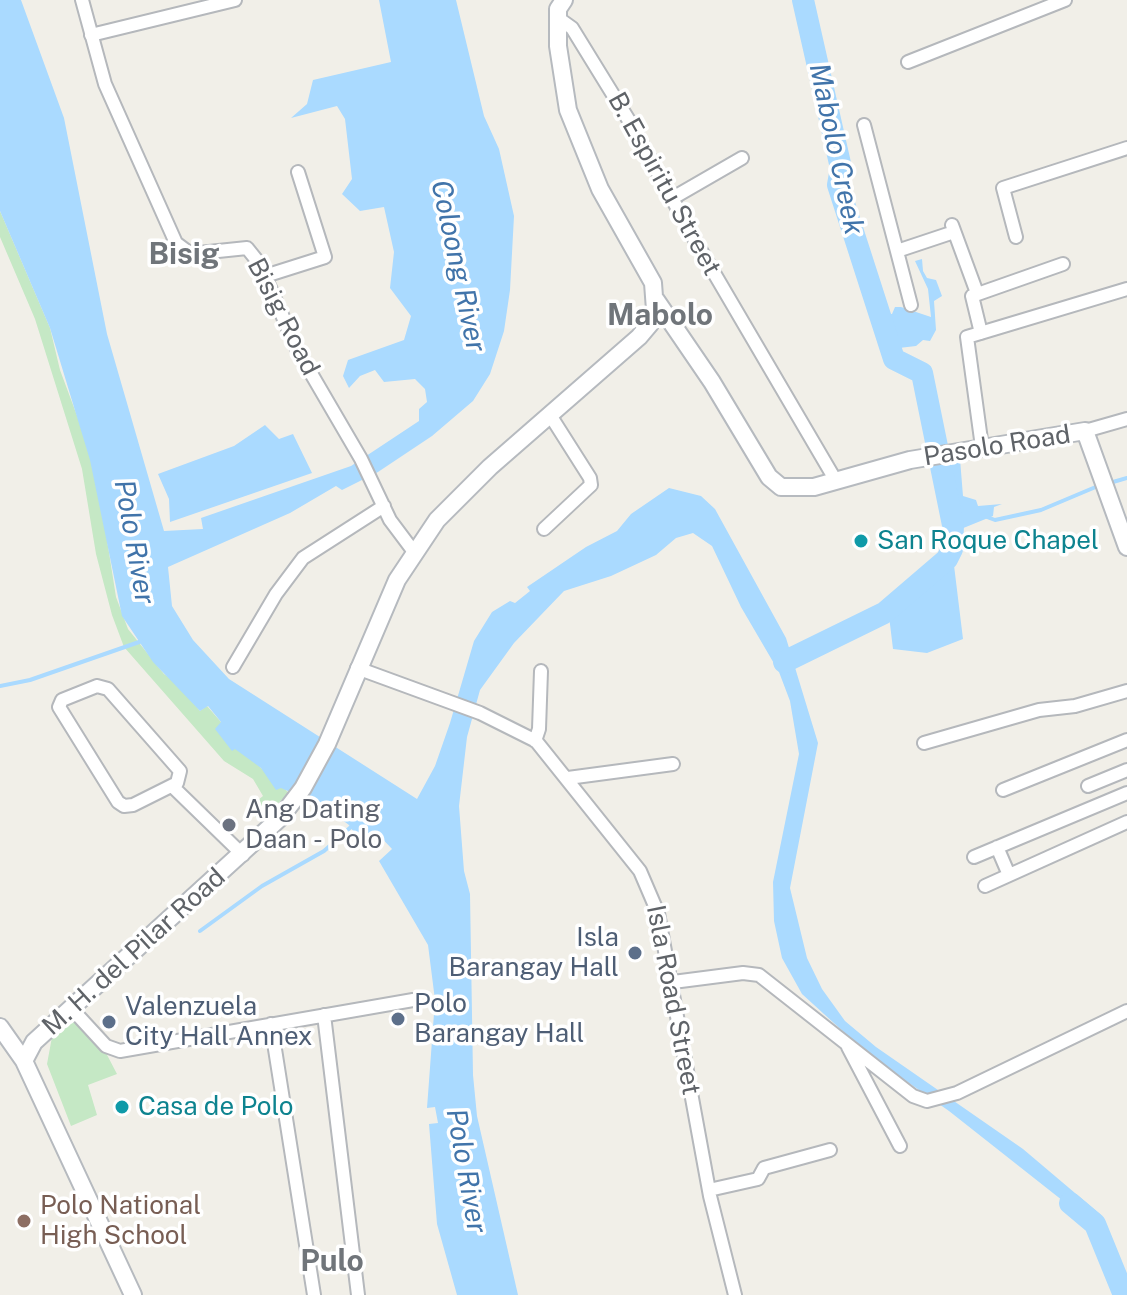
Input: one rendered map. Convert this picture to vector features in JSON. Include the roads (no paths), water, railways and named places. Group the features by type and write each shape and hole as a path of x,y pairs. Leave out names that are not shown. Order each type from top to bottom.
{"main road":[{"path":"558,7 562,83 577,138 616,222 653,283 656,300"},
{"name":"M. H. del Pilar Road","path":"24,1061 28,1048 243,855 281,817 303,788 327,744 357,668 397,580 414,552 455,500 639,337 650,324 656,300"},
{"name":"Pasolo Road","path":"656,300 712,382 774,483 799,489 910,460 1085,431 1127,547"},
{"path":"0,1027 24,1061 133,1295"}],"street":[{"name":"Bisig Road","path":"82,0 110,97 176,243 188,252 199,253 247,248 265,276 298,351 361,459 384,506 414,552"},
{"path":"91,35 235,0"},
{"path":"908,62 1065,0"},
{"name":"B. Espiritu Street","path":"558,7 578,36 836,481"},
{"path":"864,125 911,305"},
{"path":"1016,237 1003,188 1127,148"},
{"path":"671,199 742,158"},
{"path":"265,276 325,257 298,172"},
{"path":"897,251 953,228 977,293"},
{"path":"981,333 972,303 977,293 1063,264"},
{"path":"982,447 965,341 981,333 1127,289"},
{"path":"544,529 591,485 590,478 550,415"},
{"path":"1085,431 1127,419"},
{"path":"233,667 276,594 303,558 384,506"},
{"name":"Isla Road Street","path":"357,668 537,736 645,880 658,913 673,982 709,1190 735,1295"},
{"path":"537,736 541,671"},
{"path":"97,686 106,686 180,771 179,781 172,786 133,805 121,804 60,709 60,702 97,686"},
{"path":"924,743 1039,710 1075,706 1127,691"},
{"path":"1003,790 1127,740"},
{"path":"568,778 673,764"},
{"path":"1088,786 1127,770"},
{"path":"172,786 243,855"},
{"path":"974,857 1127,793"},
{"path":"985,886 1127,822"},
{"path":"997,847 1009,875"},
{"path":"673,982 743,973 759,975 913,1096 932,1101 957,1093 1127,1011"},
{"path":"71,1008 106,1046 120,1051 413,1000"},
{"path":"324,1015 358,1295"},
{"path":"271,1024 314,1295"},
{"path":"844,1040 900,1146"},
{"path":"709,1190 758,1179 764,1168 830,1150"}],"water":[{"path":"0,0 21,0 64,118 107,334 164,531 203,529 201,518 351,466 419,421 419,409 427,402 425,389 415,379 384,382 375,370 360,376 349,388 343,376 348,360 404,340 411,316 390,288 394,252 384,207 360,211 342,194 352,179 345,119 337,106 291,118 307,104 313,80 391,62 379,0 456,0 484,116 499,149 514,216 510,290 504,331 490,374 473,401 432,436 378,472 342,490 336,486 290,513 168,567 172,606 193,640 229,679 417,799 435,766 474,641 492,612 510,601 515,603 530,591 527,587 586,547 617,531 631,514 669,488 701,496 715,509 786,638 818,743 790,888 807,958 822,989 845,1021 876,1047 1023,1149 1101,1215 1091,1223 949,1111 869,1055 802,994 782,958 774,921 773,882 799,754 790,701 779,672 741,607 712,546 693,533 676,538 656,555 611,576 564,591 514,643 480,690 467,737 459,806 464,871 470,894 473,1075 477,1116 518,1295 457,1295 437,1224 429,1124 438,1123 435,1107 427,1108 435,1000 428,945 379,861 392,849 375,831 361,843 349,825 326,808 281,788 276,790 261,768 235,749 232,751 215,729 221,722 208,706 200,711 153,662 122,616 90,460 50,328 0,211"},
{"path":"922,259 923,271 927,278 936,280 942,296 934,301 936,330 930,341 923,340 916,346 899,348 896,356 889,358 873,313 892,314 895,307 901,307 931,317 928,289 915,261"},
{"path":"265,425 279,439 293,434 312,473 170,522 169,499 158,474 234,446"},
{"path":"960,459 963,496 976,500 978,506 1002,504 994,507 993,516 956,531 950,529 936,463"},
{"path":"952,549 963,639 927,653 893,649 889,616 884,613 937,569"}],"waterway":[{"name":"Mabolo Creek","path":"784,662 884,613 947,559 952,549 953,525 922,373 894,359 838,185 841,168 803,0"},
{"path":"1113,482 1127,478"},
{"path":"987,517 995,520 1041,510 1098,486"},
{"path":"0,686 30,680 142,641"},
{"path":"200,931 262,886 324,851 352,826"},
{"path":"1070,1203 1095,1224 1124,1295"}],"place":[{"name":"San Roque Chapel","path":"861,541"},
{"name":"Ang Dating Daan - Polo","path":"229,825"},
{"name":"Isla Barangay Hall","path":"635,953"},
{"name":"Polo Barangay Hall","path":"398,1019"},
{"name":"Valenzuela City Hall Annex","path":"109,1022"},
{"name":"Casa de Polo","path":"122,1107"},
{"name":"Polo National High School","path":"24,1221"}],"district":[{"name":"Bisig","path":"184,255"},
{"name":"Mabolo","path":"660,316"},
{"name":"Pulo","path":"332,1262"}],"water label":[{"name":"Coloong River","path":"458,266"},
{"name":"Polo River","path":"134,542"},
{"name":"Polo River","path":"466,1171"}]}
